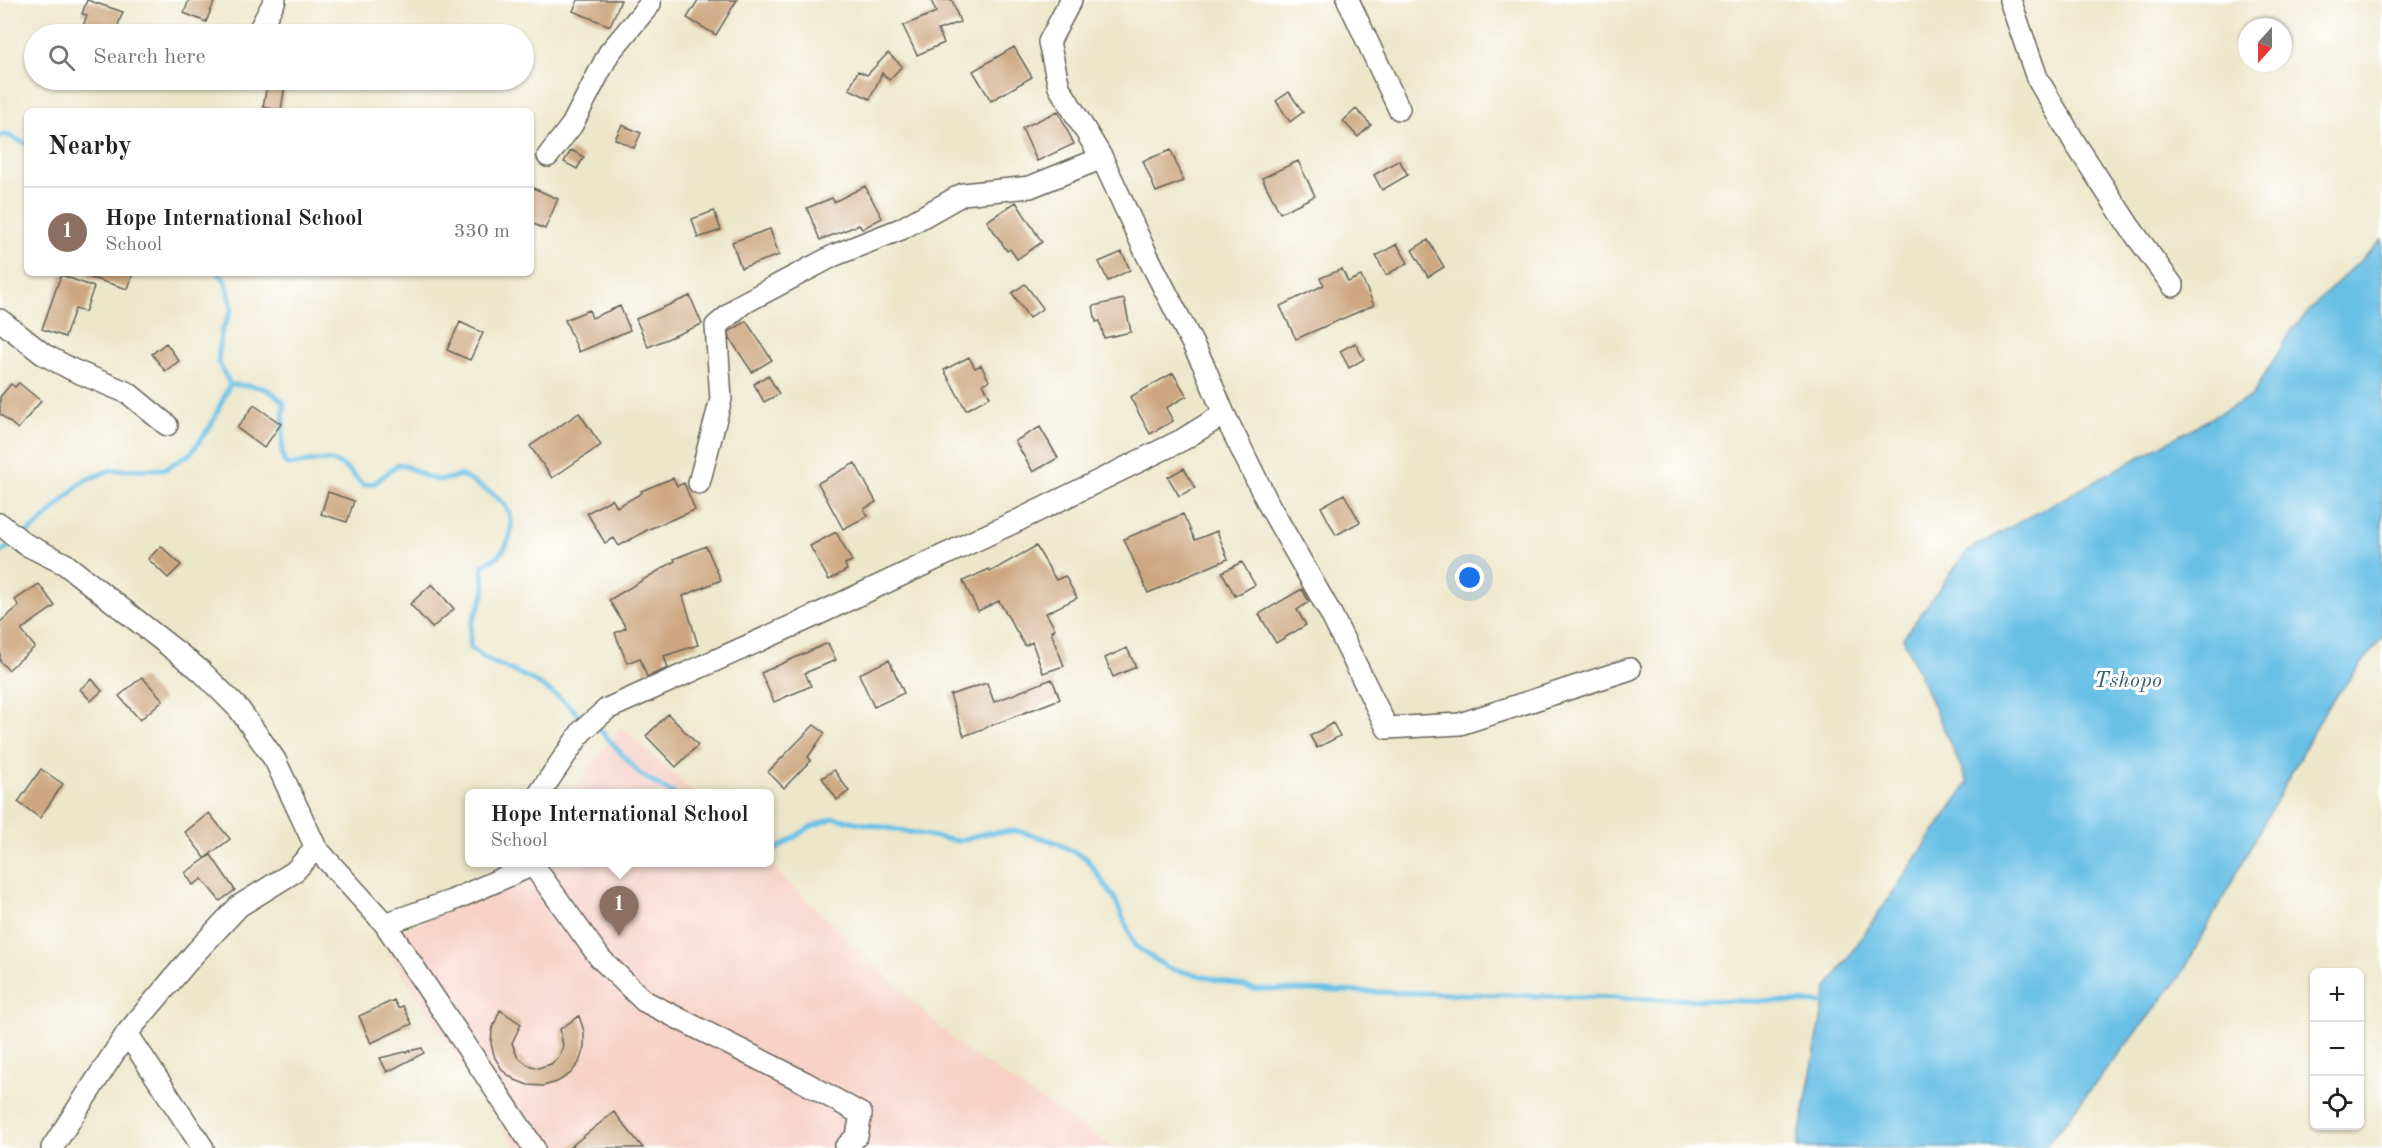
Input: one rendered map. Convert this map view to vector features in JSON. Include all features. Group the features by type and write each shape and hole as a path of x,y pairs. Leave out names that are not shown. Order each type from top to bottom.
{"street":[{"path":"262,24 275,0"},
{"path":"548,156 572,125 609,53 650,4 650,0"},
{"path":"1071,0 1049,42 1059,87 1102,158 1270,507 1331,614 1387,728 1460,724 1630,669"},
{"path":"1348,0 1399,109"},
{"path":"2010,0 2037,78 2075,143 2129,226 2173,286"},
{"path":"699,483 721,399 716,326 742,304 835,255 901,229 963,194 1030,187 1102,158"},
{"path":"0,320 43,354 73,370 128,393 167,425"},
{"path":"543,789 582,731 606,709 812,617 1019,520 1182,440 1224,414"},
{"path":"13,534 65,564 201,670 239,709 275,760 316,848 385,924 534,1148"},
{"path":"52,1148 127,1033 195,953 239,906 294,872 316,848"},
{"path":"385,924 451,900 526,867"},
{"path":"535,867 600,958 644,1001 804,1082 861,1114 856,1136 845,1148"},
{"path":"127,1033 203,1148"}],"shaded area":[{"path":"621,727 690,789 574,789"},
{"path":"772,867 962,1048 1115,1148 516,1148 383,943 405,929 548,868"}],"water":[{"name":"Tshopo","path":"2382,240 2382,638 2326,709 2180,977 2044,1148 1797,1148 1827,988 1968,783 1903,638 1968,550 2252,396 2292,330 2321,298"}],"building":[{"path":"87,0 123,12 118,24 84,24 87,15 82,14"},
{"path":"189,0 215,0 206,22 184,13"},
{"path":"578,0 621,0 610,26 573,11"},
{"path":"698,0 737,0 716,35 687,18"},
{"path":"931,0 952,0 960,22 938,30 944,43 917,55 903,26 936,12"},
{"path":"1014,47 1032,77 991,101 973,71"},
{"path":"888,53 902,66 889,80 882,73 870,99 849,89 858,71 867,75"},
{"path":"266,90 284,90 281,108 263,107"},
{"path":"1289,92 1303,112 1290,122 1276,101"},
{"path":"1356,109 1371,125 1358,137 1343,121"},
{"path":"1058,111 1074,144 1037,161 1022,128"},
{"path":"622,125 641,133 634,148 615,139"},
{"path":"571,150 584,157 577,169 564,162"},
{"path":"1171,150 1183,181 1156,192 1143,161"},
{"path":"1399,160 1408,175 1382,190 1374,175"},
{"path":"1298,161 1315,196 1280,213 1262,178"},
{"path":"865,186 882,218 862,229 859,225 820,240 807,208 832,198 834,202"},
{"path":"534,188 558,199 545,229 534,224"},
{"path":"1016,202 1042,242 1017,259 1010,249 1007,251 987,221"},
{"path":"714,211 721,230 698,238 692,219"},
{"path":"770,229 779,255 741,268 732,242"},
{"path":"1428,240 1444,267 1428,277 1412,250"},
{"path":"1397,244 1408,263 1386,275 1376,256"},
{"path":"1122,252 1130,270 1108,281 1099,262"},
{"path":"1342,269 1348,282 1361,276 1374,305 1296,339 1280,306 1324,285 1320,278"},
{"path":"61,276 94,287 85,312 75,309 65,337 42,329"},
{"path":"88,276 132,276 128,289"},
{"path":"1025,284 1043,308 1029,318 1012,293"},
{"path":"690,296 702,324 648,347 636,319"},
{"path":"1124,299 1131,332 1104,338 1100,321 1096,322 1093,306"},
{"path":"620,306 630,330 579,352 565,320 589,310 592,318"},
{"path":"746,321 772,360 752,372 730,339 729,332"},
{"path":"460,322 483,333 470,360 447,350"},
{"path":"166,343 179,361 165,371 152,354"},
{"path":"1355,343 1364,359 1349,368 1340,351"},
{"path":"969,357 975,368 981,365 989,381 983,384 990,397 966,410 944,370"},
{"path":"1173,373 1187,396 1166,408 1173,421 1150,434 1130,397"},
{"path":"768,375 779,394 764,402 754,384"},
{"path":"19,383 41,401 18,429 0,414 0,397 11,384 15,387"},
{"path":"254,405 281,424 264,448 237,428"},
{"path":"579,413 601,445 552,478 530,446"},
{"path":"1040,427 1058,458 1033,472 1015,441"},
{"path":"855,463 876,502 864,509 868,516 843,529 818,483"},
{"path":"1184,468 1195,488 1179,496 1168,477"},
{"path":"673,478 677,486 684,483 695,510 649,529 619,546 614,538 605,543 587,513 612,499 617,507 642,493 641,491"},
{"path":"328,492 354,501 347,522 321,514"},
{"path":"1344,494 1360,522 1336,535 1321,507"},
{"path":"1183,514 1195,540 1217,531 1228,559 1148,593 1124,539"},
{"path":"836,532 852,561 845,564 847,570 829,580 810,546"},
{"path":"161,546 181,565 168,578 148,559"},
{"path":"706,546 721,580 683,596 698,645 664,656 668,668 647,677 640,658 627,663 615,633 626,628 609,600 675,561 674,559"},
{"path":"1036,546 1056,580 1065,576 1077,598 1046,613 1055,629 1051,632 1064,666 1043,673 1032,642 1025,646 999,601 978,611 963,581 989,569 990,572"},
{"path":"1242,562 1255,585 1235,596 1222,572"},
{"path":"39,584 55,606 21,630 35,647 8,670 0,661 0,622 19,606 15,600"},
{"path":"432,584 454,609 432,628 410,604"},
{"path":"1302,589 1309,602 1297,610 1306,625 1276,643 1259,614"},
{"path":"828,643 836,660 805,673 811,686 774,702 761,673"},
{"path":"1127,648 1136,667 1113,677 1105,658"},
{"path":"889,660 904,693 874,707 859,674"},
{"path":"142,677 163,700 140,720 119,696"},
{"path":"92,679 102,691 91,701 80,689"},
{"path":"1052,679 1060,699 964,736 950,695 987,683 994,702"},
{"path":"668,714 698,745 676,767 646,736"},
{"path":"1333,723 1340,736 1317,748 1310,736"},
{"path":"814,725 825,733 808,757 811,760 784,788 768,772"},
{"path":"41,769 63,784 40,818 18,802"},
{"path":"834,770 849,791 837,800 822,778"},
{"path":"209,813 230,839 205,858 185,832"},
{"path":"211,855 235,890 220,901 202,879 193,885 185,873"},
{"path":"394,1000 398,1008 403,1006 412,1024 371,1043 359,1016"},
{"path":"500,1010 521,1024 512,1043 517,1056 528,1065 538,1068 551,1064 559,1057 563,1046 560,1029 579,1016 584,1031 584,1048 579,1063 570,1074 557,1082 543,1086 528,1085 515,1080 503,1071 495,1058 491,1044 492,1030"},
{"path":"422,1048 424,1053 387,1072 380,1058"},
{"path":"614,1112 643,1148 569,1148"}],"waterway":[{"path":"0,136 5,134 24,143"},
{"path":"221,276 226,282 232,308 221,333 218,362 230,384 265,389 284,403 282,451 284,462 289,465 323,460 338,463 363,485 375,483 398,464 433,479 449,479 461,475 504,504 510,516 511,530 503,550 483,565 485,590 470,631 471,648 488,660 531,679 560,698 586,721"},
{"path":"23,536 37,526 83,481 111,470 165,469 191,453 211,425 230,384"},
{"path":"0,553 15,542"},
{"path":"594,726 640,774 666,789"},
{"path":"774,851 810,827 834,818 958,841 986,833 1018,831 1055,842 1086,858 1115,899 1135,946 1168,968 1255,989 1829,1003"}],"place":[{"name":"Hope International School","path":"619,936"}]}
